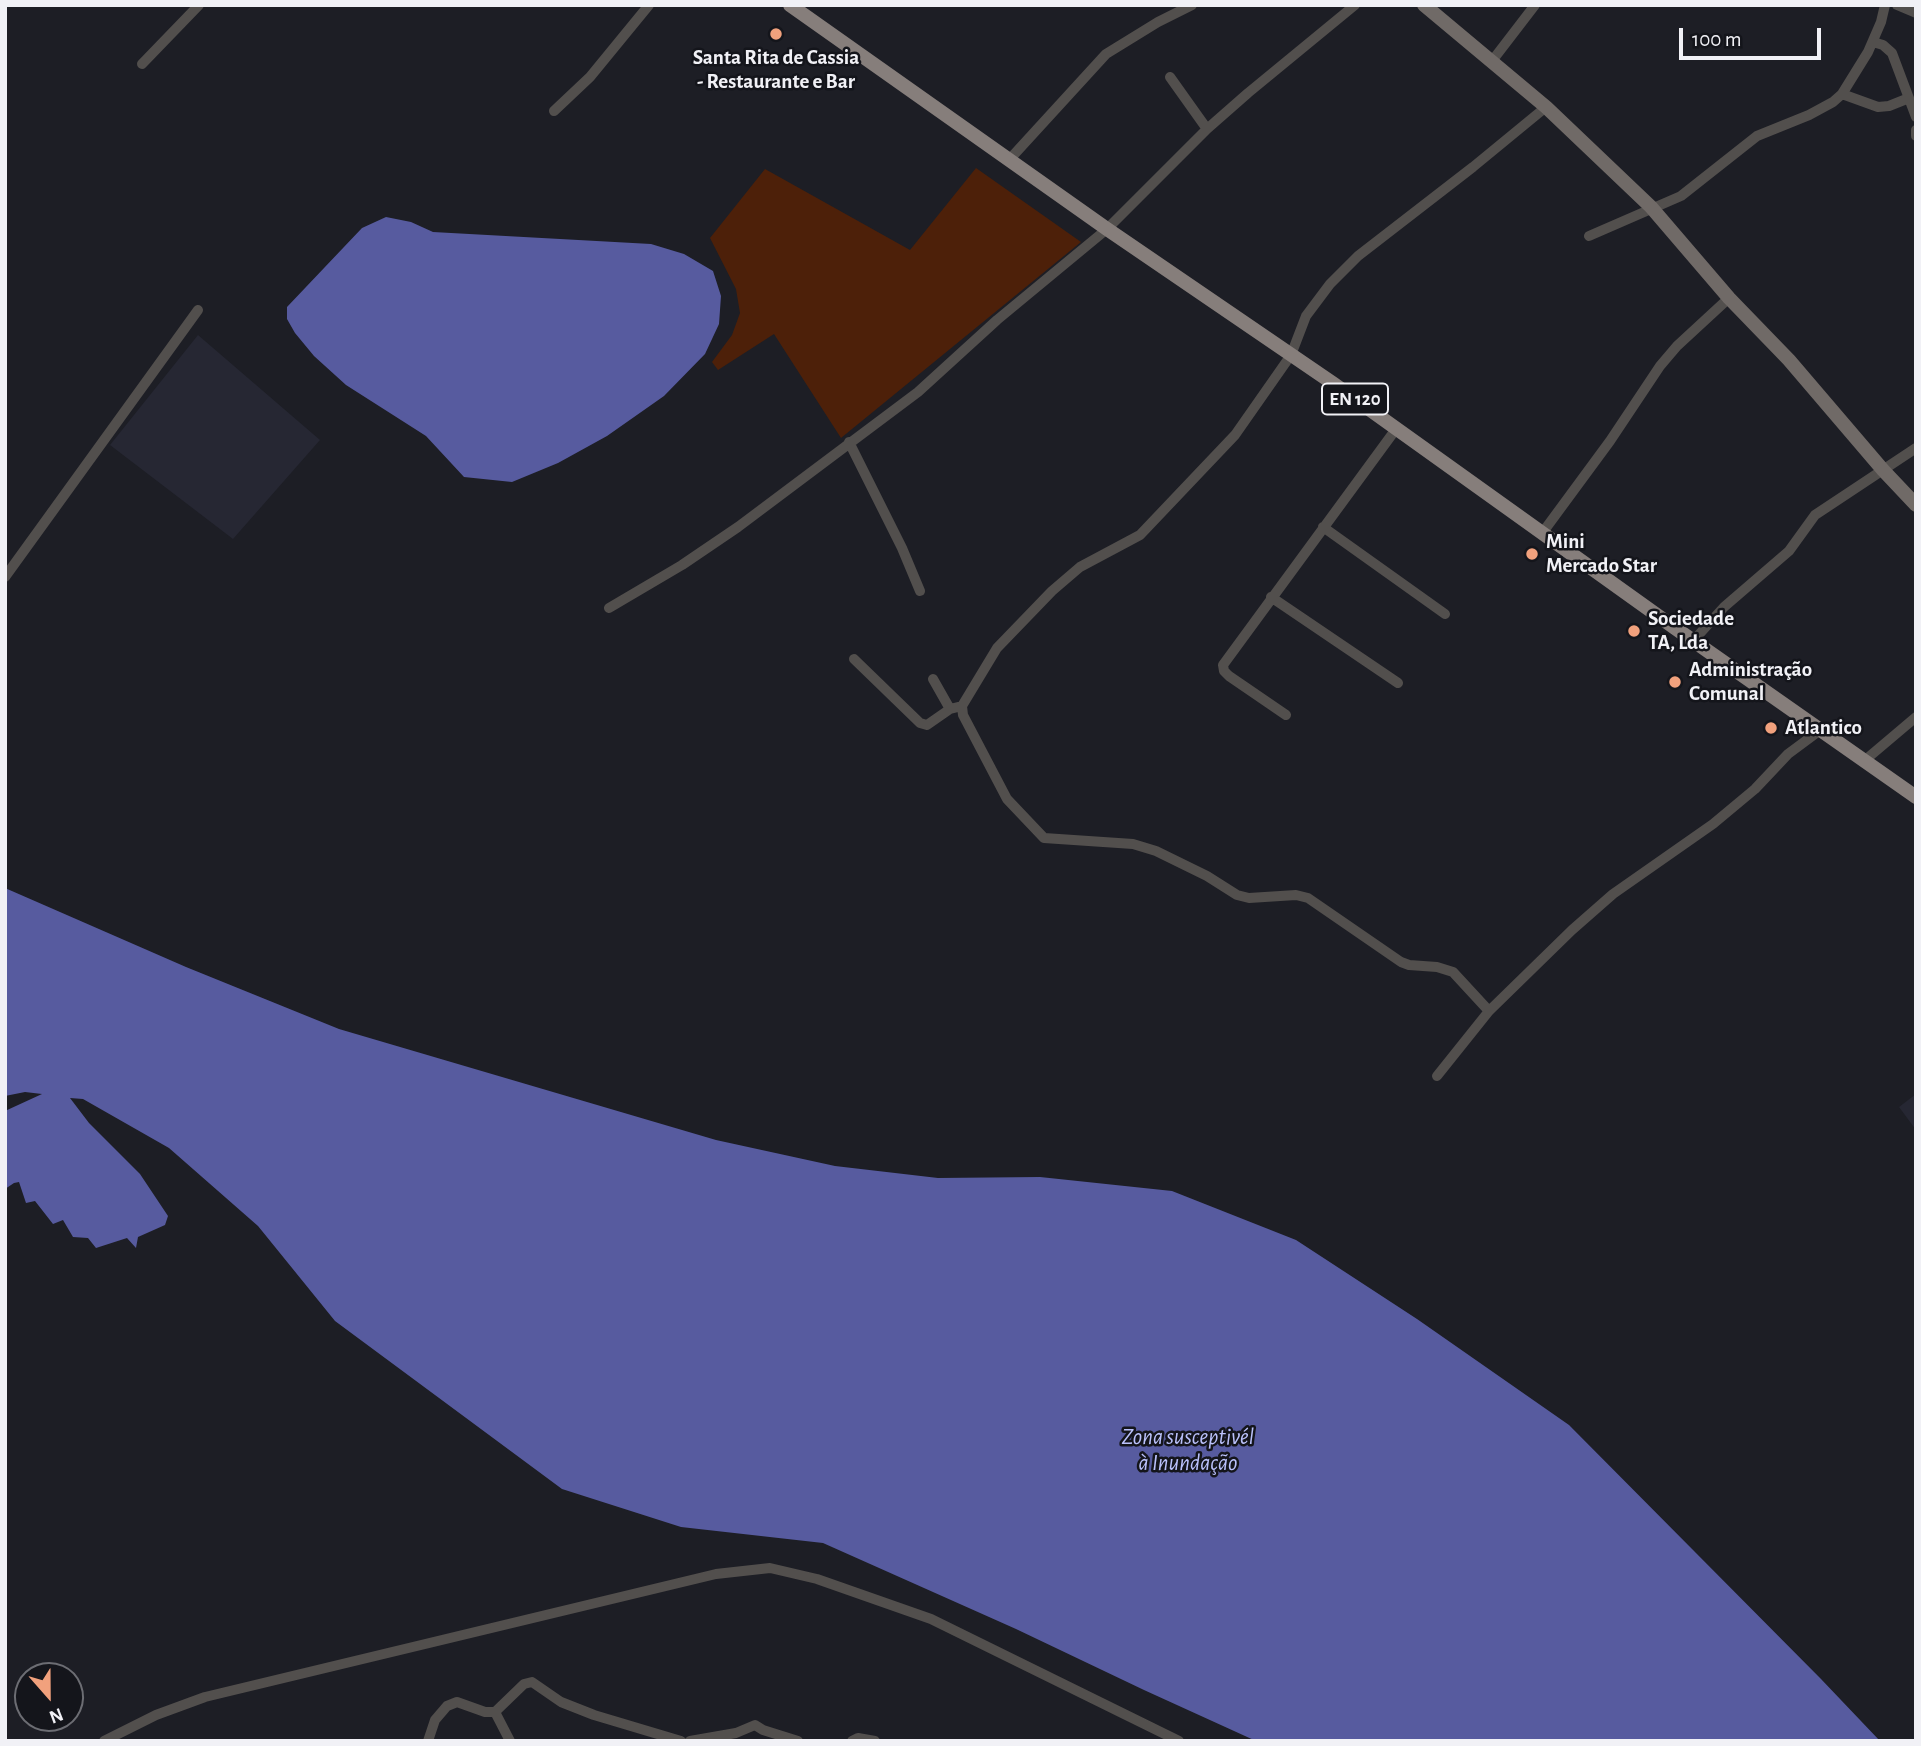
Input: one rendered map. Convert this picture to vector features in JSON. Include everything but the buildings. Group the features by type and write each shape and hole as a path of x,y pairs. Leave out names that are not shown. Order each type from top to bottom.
{"main road":[{"name":"EN 120","path":"798,7 1009,160 1291,355 1819,731 1916,797"}],"street":[{"path":"142,64 199,5"},
{"path":"554,111 590,77 649,5"},
{"path":"1009,160 1106,54 1192,5"},
{"path":"609,608 682,565 727,534 918,391 997,320 1107,229 1207,129 1253,88 1355,5"},
{"path":"1424,5 1546,107 1651,207 1729,298 1789,359 1882,470 1916,505"},
{"path":"1492,61 1535,5"},
{"path":"1589,236 1688,191 1757,136 1822,110 1842,94 1873,42 1885,5"},
{"path":"1897,5 1916,13"},
{"path":"1873,42 1883,45 1892,53 1916,117"},
{"path":"1170,77 1207,129"},
{"path":"1842,94 1878,107 1889,106 1909,98"},
{"path":"1489,1010 1453,972 1445,968 1401,962 1308,898 1296,895 1249,898 1237,895 1156,850 1133,844 1044,838 1007,799 963,715 962,706 1004,639 1052,591 1080,567 1132,541 1157,520 1240,430 1291,355 1309,311 1330,284 1358,256 1546,107"},
{"path":"1916,130 1916,136"},
{"path":"1543,533 1660,366 1677,346 1729,298"},
{"path":"5,577 198,310"},
{"path":"1286,715 1229,676 1224,671 1223,664 1396,429"},
{"path":"849,442 920,590"},
{"path":"1693,641 1724,607 1788,551 1815,515 1916,448"},
{"path":"1323,527 1446,614"},
{"path":"1271,597 1398,683"},
{"path":"854,659 920,723 927,725 950,709 962,706"},
{"path":"933,680 950,709"},
{"path":"1864,761 1916,717"},
{"path":"1437,1076 1489,1010 1544,956 1613,894 1713,824 1755,789 1788,754 1819,731"},
{"path":"104,1741 156,1714 205,1697 716,1573 770,1568 817,1579 931,1619 1179,1741"},
{"path":"428,1741 435,1720 447,1706 457,1703 485,1712 495,1712 524,1684 532,1682 561,1702 594,1715 681,1741"},
{"path":"495,1712 510,1741"},
{"path":"690,1741 736,1733 755,1725 798,1741"},
{"path":"852,1741 858,1738 875,1741"}],"shaded area":[{"path":"976,168 1081,242 841,438 774,334 718,370 712,362 732,335 740,313 736,289 710,238 765,169 910,250"},
{"path":"198,335 320,440 233,539 110,445"},
{"path":"1916,1094 1916,1130 1899,1107"}],"water":[{"path":"386,217 411,222 433,232 651,244 684,254 713,271 721,296 719,324 705,354 664,396 607,436 558,463 512,482 464,477 426,436 346,385 314,356 287,319 287,307 362,228"},
{"name":"Zona susceptivél à Inundação","path":"5,888 186,967 339,1029 716,1140 835,1166 938,1178 1040,1177 1172,1191 1296,1240 1417,1319 1569,1425 1880,1741 1256,1741 823,1543 681,1527 562,1489 335,1321 258,1226 169,1148 83,1099 70,1098 89,1123 140,1174 168,1216 165,1225 138,1237 136,1248 127,1238 96,1248 88,1238 73,1237 63,1220 53,1224 35,1201 26,1203 19,1182 5,1189 5,1111 42,1094 25,1092 5,1096"}],"place":[{"name":"Santa Rita de Cassia - Restaurante e Bar","path":"776,34"},
{"name":"Mini Mercado Star","path":"1532,554"},
{"name":"Sociedade TA, Lda","path":"1634,631"},
{"name":"Administração Comunal","path":"1675,682"},
{"name":"Atlantico","path":"1771,728"}]}
